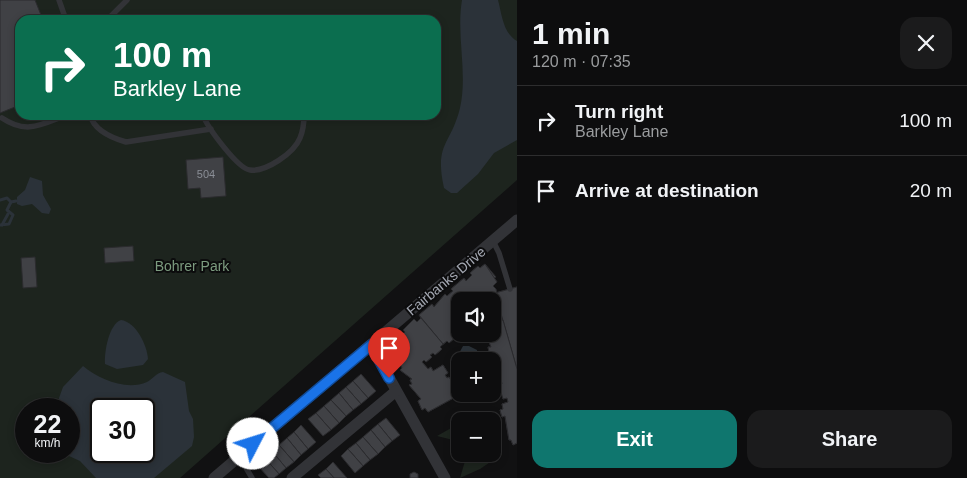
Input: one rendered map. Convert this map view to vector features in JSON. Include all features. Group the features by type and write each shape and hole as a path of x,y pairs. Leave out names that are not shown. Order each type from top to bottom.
{"street":[{"name":"Fairbanks Drive","path":"214,478 517,220"},
{"path":"371,345 445,478"},
{"path":"292,478 396,391"}],"lane":[{"path":"59,0 64,15"},
{"path":"112,15 127,0"},
{"path":"2,118 13,125 32,128 54,120"},
{"path":"91,120 105,133 115,139 126,142 212,129"},
{"path":"206,120 243,168 257,170 274,162 290,150 300,139 303,120"},
{"path":"493,241 499,253 510,289"},
{"path":"239,456 252,478"}],"green space":[{"name":"Bohrer Park","path":"0,0 517,0 517,180 180,478 0,478"},
{"path":"451,428 451,440 437,436"},
{"path":"465,462 490,462 480,469 460,478"}],"shaded area":[{"path":"462,0 498,0 506,28 512,38 517,41 517,140 494,153 478,174 457,193 451,193 444,188 441,162 442,153 460,108 462,95 463,68 460,27"},
{"path":"30,177 42,181 43,195 51,209 49,214 42,213 32,204 22,206 17,204 17,197 25,190"},
{"path":"121,320 131,325 143,341 148,359 143,365 117,369 105,364 106,346 110,333 113,327"},
{"path":"463,346 469,346 477,350 477,352 460,352"},
{"path":"83,366 105,379 130,385 147,382 163,372 185,382 189,411 193,419 194,437 192,446 154,478 96,478 80,461 80,398 59,398 63,387"}],"building":[{"path":"0,0 35,0 41,15 15,15 15,107 0,113"},
{"path":"223,157 226,196 201,198 200,188 188,189 186,160"},
{"path":"133,246 134,261 105,263 104,248"},
{"path":"35,257 37,287 23,288 21,258"},
{"path":"485,264 496,277 494,278 497,282 493,286 495,292 452,292 451,289 464,278 466,281 472,275 470,273 478,266 480,268"},
{"path":"485,264 497,282 493,286 497,292 452,292 451,289 464,278 466,281 472,275 470,273 478,266 480,268"},
{"path":"517,287 517,443 513,445 511,440 509,440 505,416 502,417 500,410 503,409 502,404 508,402 507,398 503,399 501,392 501,352 489,352 488,347 491,347 489,342 501,342 501,292 499,292"},
{"path":"517,287 517,369 501,314 501,292 499,292"},
{"path":"451,293 451,341 449,343 447,341 435,355 433,353 430,355 432,357 426,362 424,360 422,362 428,369 431,367 433,371 443,365 448,373 445,375 451,380 451,399 428,412 425,408 422,410 418,401 421,399 409,385 412,384 410,380 412,379 400,370 402,368 399,362 386,348 396,335 398,338 405,332 403,330 414,319 417,322 421,318 419,315 432,304 434,307 445,294 447,296"},
{"path":"451,293 451,341 449,343 447,341 443,344 419,315 432,304 434,307 445,294 447,296"},
{"path":"421,318 443,344 440,347 442,349 435,355 433,353 430,355 432,357 426,362 424,360 422,362 428,369 431,367 433,371 443,365 448,373 445,375 451,380 451,399 428,412 425,408 422,410 418,401 421,399 409,385 412,384 410,380 412,379 400,370 402,368 399,362 386,348 396,335 398,338 405,332 403,330 414,319 417,322"},
{"path":"501,320 503,320 517,369 517,443 513,445 511,440 509,440 505,416 502,417 500,410 503,409 502,404 508,402 507,398 503,399 501,392 501,352 489,352 488,347 491,347 489,342 501,342"},
{"path":"361,374 376,391 368,398 353,381"},
{"path":"353,381 368,398 361,404 346,387"},
{"path":"346,387 361,404 353,410 339,393"},
{"path":"339,393 353,410 346,416 331,400"},
{"path":"331,400 346,416 339,423 324,406"},
{"path":"324,406 339,423 331,430 316,413"},
{"path":"316,413 331,430 323,436 308,419"},
{"path":"386,418 400,435 392,441 378,424"},
{"path":"378,424 392,441 385,447 371,430"},
{"path":"301,425 316,442 308,449 294,432"},
{"path":"371,430 385,447 378,454 363,437"},
{"path":"294,432 308,449 301,455 287,438"},
{"path":"363,437 378,454 370,460 356,443"},
{"path":"287,438 301,455 294,462 279,445"},
{"path":"356,443 370,460 363,466 348,449"},
{"path":"279,445 294,462 286,468 272,451"},
{"path":"348,449 363,466 355,473 341,456"},
{"path":"272,451 286,468 279,474 264,457"},
{"path":"264,457 279,474 274,478 269,478 256,464"},
{"path":"333,462 347,478 334,478 326,469"},
{"path":"326,469 334,478 321,478 318,475"},
{"path":"414,472 418,474 418,478 410,478 410,474"}],"waterway":[{"path":"0,200 7,198 11,202 16,201"},
{"path":"0,225 9,224 13,215 7,210 11,202"},
{"path":"2,225 8,214"}],"route":[{"path":"253,444 371,345 389,378"}]}
